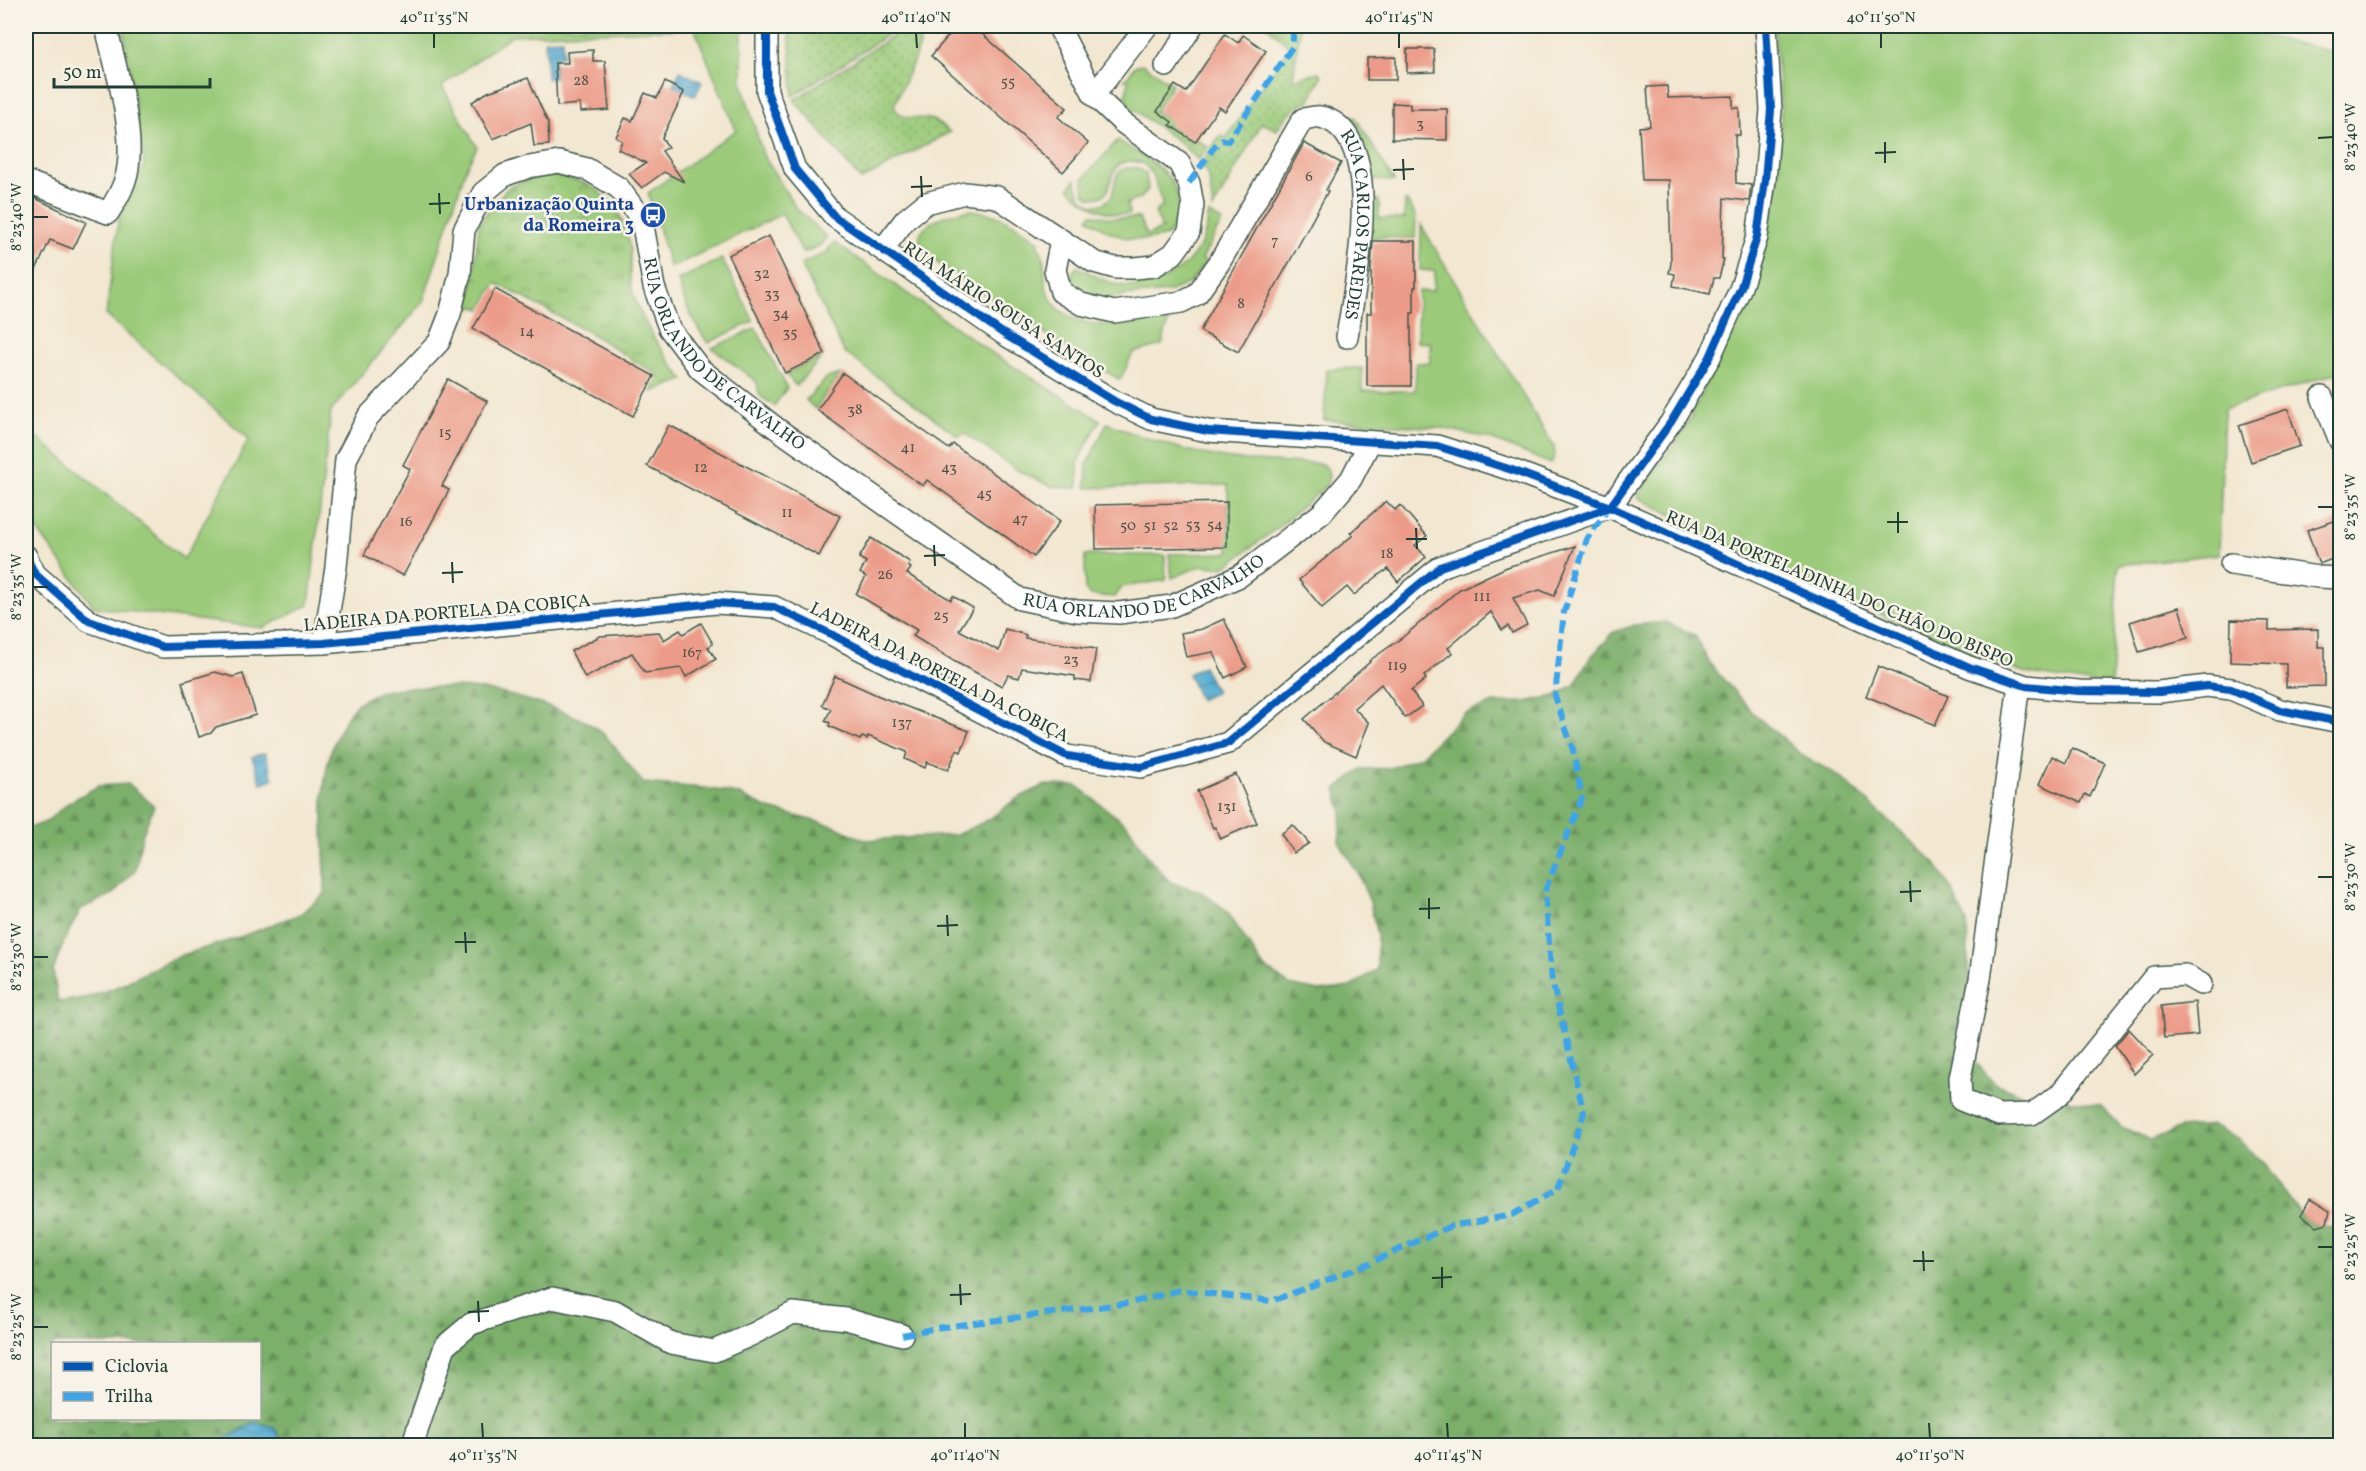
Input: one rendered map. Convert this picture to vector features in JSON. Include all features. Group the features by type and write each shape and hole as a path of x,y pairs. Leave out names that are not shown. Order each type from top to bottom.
{"street":[{"path":"26,181 108,213 119,196 128,168 129,136 106,26"},
{"name":"RUA MÁRIO SOUSA SANTOS","path":"767,26 767,91 795,169 835,217 1004,334 1114,401 1151,419 1208,431 1437,446 1512,470 1610,507"},
{"path":"883,249 905,220 926,203 965,193 998,197 1094,262 1115,268 1135,268 1154,266 1173,254 1189,232 1193,205 1189,183 1179,163 1122,122 1094,95 1058,26"},
{"path":"1094,95 1146,26"},
{"path":"1166,66 1192,26"},
{"path":"1610,507 1671,422 1710,357 1741,287 1757,237 1765,180 1771,110 1766,26"},
{"name":"RUA CARLOS PAREDES","path":"1061,240 1055,270 1060,292 1081,304 1114,312 1181,302 1197,294 1219,263 1303,118 1320,117 1335,124 1350,141 1360,169 1363,192 1362,239 1347,337"},
{"name":"RUA ORLANDO DE CARVALHO","path":"324,642 336,567 346,459 368,417 439,342 450,314 460,274 464,230 483,193 505,176 529,167 559,162 587,169 619,188 642,220 654,287 669,328 700,369 785,434 1020,599 1077,611 1119,613 1172,606 1240,576 1322,513 1351,479 1370,442"},
{"path":"2322,397 2340,441"},
{"name":"LADEIRA DA PORTELA DA COBIÇA","path":"26,556 35,574 89,621 163,646 324,642 716,603 774,607 1067,756 1141,767 1228,743 1440,567 1610,507"},
{"name":"RUA DA PORTELADINHA DO CHÃO DO BISPO","path":"1610,507 1969,667 2019,684 2079,692 2159,692 2207,686 2230,689 2280,710 2340,722"},
{"path":"2231,564 2318,577 2340,578"},
{"path":"2019,684 1980,979 1960,1078 1961,1100 2000,1115 2032,1114 2059,1095 2154,977 2185,975 2200,984"},
{"path":"412,1446 445,1346 471,1324 552,1298 615,1311 671,1343 714,1351 793,1314 846,1319 902,1335"}],"green space":[{"path":"123,26 683,26 683,29 512,35 442,86 477,147 466,168 423,302 331,411 309,605 263,628 94,607 26,515 26,428 184,559 249,439 106,315 119,216 144,166"},
{"path":"695,26 742,26 742,83 763,155 796,208 827,237 819,246 803,253 782,214 670,268 648,193 736,130"},
{"path":"789,26 901,26 793,96"},
{"path":"908,26 919,39 920,46 894,106 905,116 932,120 950,132 861,180 794,100"},
{"path":"1267,26 1300,26 1293,79 1319,72 1322,76 1309,101 1290,112 1277,130 1262,123 1213,209 1209,179 1202,163 1220,135 1226,138 1290,47"},
{"path":"1774,26 2219,26 2340,53 2340,372 2224,409 2219,554 2118,565 2111,686 2029,674 1973,655 1759,560 1637,497 1684,430 1752,291 1767,238 1778,181 1781,110"},
{"path":"1143,64 1172,84 1155,111 1170,122 1168,125 1194,143 1197,140 1208,147 1198,160 1178,141 1124,103 1128,103 1125,97 1129,81 1125,80 1135,66"},
{"path":"1356,118 1394,181 1372,178 1362,139 1348,119"},
{"path":"1118,140 1157,166 1172,183 1177,194 1178,206 1175,222 1167,236 1145,240 1126,238 1107,231 1088,218 1092,214 1110,218 1139,218 1147,235 1162,229 1155,212 1163,206 1153,177 1142,163 1127,162 1117,167 1111,177 1108,191 1102,196 1093,198 1084,192 1083,179"},
{"path":"1137,168 1146,174 1148,189 1141,198 1127,203 1130,214 1104,211 1082,200 1069,188 1076,179 1082,198 1098,205 1104,203 1112,195 1116,178 1121,170"},
{"path":"551,176 567,178 595,189 615,208 627,235 631,285 638,308 656,341 684,380 652,392 659,376 592,334 496,283 481,309 475,307 468,309 471,302 479,225 491,206 509,187 529,179"},
{"path":"1379,200 1379,218 1404,219 1405,201 1407,201 1416,216 1415,238 1369,237 1371,203"},
{"path":"971,210 1007,221 1039,242 1047,290 1055,305 1068,315 1083,322 1119,325 1169,319 1162,345 1133,353 1120,380 1062,345 927,256 920,246 923,229 940,218"},
{"path":"1209,214 1222,221 1202,259 1206,261 1190,283 1168,292 1101,298 1080,290 1072,280 1073,271 1077,267 1115,284 1127,286 1152,283 1164,278 1175,272 1193,256 1203,239"},
{"path":"1421,225 1554,447 1555,455 1551,464 1491,439 1442,428 1324,420 1327,369 1362,368 1362,391 1415,391 1416,363 1430,363 1431,343 1417,342 1418,291 1433,291 1435,271 1420,270"},
{"path":"834,242 995,355 1100,420 1078,462 1078,488 1051,486 1017,470 964,433 958,436 844,352 801,264 826,253"},
{"path":"722,259 754,321 708,343 690,313 678,280"},
{"path":"756,328 787,388 774,406 759,395 757,382 712,348"},
{"path":"824,355 796,386 786,374"},
{"path":"840,374 815,409 806,400 827,378"},
{"path":"1107,423 1157,442 1222,458 1322,464 1327,468 1329,476 1327,484 1281,525 1229,564 1222,567 1201,566 1172,578 1169,554 1229,553 1228,485 1086,488 1087,464"},
{"path":"1085,555 1165,555 1166,580 1122,587 1115,597 1089,595 1085,589"},
{"path":"1665,622 1695,635 1710,664 1756,716 1806,758 1837,774 1935,862 1953,892 1967,923 1971,1057 1994,1083 2026,1096 2059,1095 2068,1100 2100,1105 2122,1127 2151,1140 2180,1128 2211,1125 2240,1140 2264,1164 2301,1215 2317,1226 2340,1227 2340,1445 26,1445 26,829 46,822 68,803 98,786 129,784 154,806 142,836 136,869 113,894 81,909 65,939 53,971 58,1002 89,997 119,986 176,957 240,937 300,914 325,894 323,799 330,754 339,731 352,709 371,696 391,689 431,687 492,691 559,710 599,730 643,783 706,788 737,794 769,809 834,826 865,840 956,835 988,820 1016,799 1045,785 1077,786 1128,826 1146,854 1170,882 1200,891 1226,910 1263,966 1289,985 1320,991 1350,987 1377,969 1377,936 1370,902 1357,872 1339,842 1342,811 1336,789 1361,769 1391,768 1420,757 1464,714 1494,703 1525,702 1555,696 1574,685 1590,658 1614,632 1635,625"}],"water":[{"path":"562,39 563,56 554,57 554,78 547,79 545,40"},
{"path":"680,71 702,82 695,96 673,85"},
{"path":"1203,666 1216,692 1200,700 1188,674"},
{"path":"265,753 273,779 261,783 252,757"},
{"path":"254,1422 274,1427 285,1445 219,1445 220,1442"}],"building":[{"path":"957,26 973,26 1067,108 1058,117 1088,143 1063,172 931,56"},
{"path":"1225,34 1238,43 1243,35 1266,51 1225,111 1219,107 1195,142 1170,125 1172,122 1157,111 1175,85 1186,92"},
{"path":"1407,49 1434,49 1435,72 1407,73"},
{"path":"593,50 593,61 605,61 609,110 581,112 580,104 557,106 555,63 568,63 567,52"},
{"path":"1396,57 1396,80 1367,80 1367,58"},
{"path":"528,78 548,123 549,145 534,146 531,123 493,139 472,102 488,92"},
{"path":"665,82 684,92 662,138 668,147 662,151 684,182 664,172 642,188 629,174 646,163 618,149 622,141 616,137 625,118 632,121 645,93 657,98"},
{"path":"1667,86 1668,98 1733,96 1733,108 1739,108 1740,135 1735,135 1736,183 1751,185 1749,201 1724,198 1722,259 1724,259 1719,278 1714,278 1710,294 1673,286 1675,274 1669,273 1671,264 1669,180 1642,180 1639,127 1650,126 1647,87"},
{"path":"1392,103 1410,104 1410,109 1447,109 1447,140 1392,139"},
{"path":"1304,143 1341,163 1290,261 1238,352 1200,331"},
{"path":"26,194 86,222 73,249 50,240 26,291"},
{"path":"769,236 825,354 785,373 728,255"},
{"path":"1373,241 1416,241 1416,287 1414,287 1414,313 1411,313 1411,386 1367,386 1367,313 1371,313"},
{"path":"495,289 654,376 633,416 473,329"},
{"path":"843,373 949,449 953,444 1060,521 1034,557 927,480 923,486 817,410"},
{"path":"448,379 487,401 442,486 449,490 403,576 364,555 410,469 403,465"},
{"path":"2288,409 2300,446 2251,462 2239,425"},
{"path":"669,425 840,516 819,556 647,466"},
{"path":"1386,501 1395,510 1400,505 1427,536 1415,545 1426,557 1398,582 1388,569 1354,595 1347,587 1322,608 1299,580 1353,535 1350,533"},
{"path":"1227,502 1227,547 1096,549 1095,505"},
{"path":"2340,519 2340,556 2319,564 2307,530"},
{"path":"871,538 910,562 908,566 911,568 907,574 951,600 953,596 973,608 959,630 999,651 1005,629 1026,635 1025,638 1096,649 1091,682 1075,680 1075,676 1022,668 1019,678 1008,675 1002,686 957,663 913,636 917,630 856,594 866,577 860,573 866,562 859,558"},
{"path":"1575,546 1554,596 1540,590 1513,598 1527,625 1512,633 1508,626 1502,630 1491,612 1448,648 1452,653 1424,676 1426,679 1411,691 1422,706 1405,718 1381,684 1354,708 1369,723 1356,756 1324,742 1304,719 1369,661 1403,637 1460,589 1507,567"},
{"path":"2179,607 2188,638 2139,652 2130,622"},
{"path":"1224,619 1247,667 1225,678 1213,652 1186,657 1181,633 1202,629"},
{"path":"2231,620 2269,621 2269,630 2318,629 2318,647 2325,647 2325,686 2286,687 2286,664 2230,662"},
{"path":"701,623 713,644 708,647 716,659 686,677 681,668 645,673 632,653 585,678 571,651 600,636 659,632 664,640 680,630 683,634"},
{"path":"1878,666 1948,696 1935,725 1866,696"},
{"path":"215,672 233,677 243,674 256,715 216,727 211,733 199,737 182,682"},
{"path":"835,676 969,731 961,752 957,750 948,770 927,762 925,768 905,759 907,752 868,736 867,739 862,737 860,740 829,726 830,723 825,721 831,709 822,705"},
{"path":"2072,748 2105,763 2090,797 2085,794 2081,803 2039,784 2052,756 2066,763"},
{"path":"1236,774 1257,823 1220,839 1197,791"},
{"path":"1293,825 1309,843 1294,853 1281,834"},
{"path":"2195,1002 2198,1035 2164,1038 2161,1006"},
{"path":"2129,1029 2153,1055 2134,1074 2115,1046"},
{"path":"2310,1199 2330,1211 2327,1223 2317,1226 2301,1215"}],"marked path":[{"path":"1189,183 1215,146 1222,140 1228,141 1293,46 1293,26"},
{"path":"902,1335 936,1328 1130,1303 1180,1290 1272,1301 1358,1268 1451,1226 1512,1215 1558,1189 1584,1113 1552,981 1545,891 1582,798 1573,750 1555,696 1564,612 1587,539 1608,509"}],"cycle path":[{"path":"767,26 767,91 795,169 835,217 1004,334 1114,401 1151,419 1208,431 1437,446 1512,470 1610,507 1969,667 2026,686 2079,691 2159,692 2207,686 2231,689 2280,710 2340,722"},
{"path":"26,556 35,574 89,621 163,647 324,643 716,603 774,607 1067,756 1141,767 1228,743 1440,567 1610,507 1671,422 1710,357 1741,287 1757,237 1765,180 1771,110 1766,26"}],"place":[{"name":"Urbanização Quinta da Romeira 3","path":"653,215"}]}
